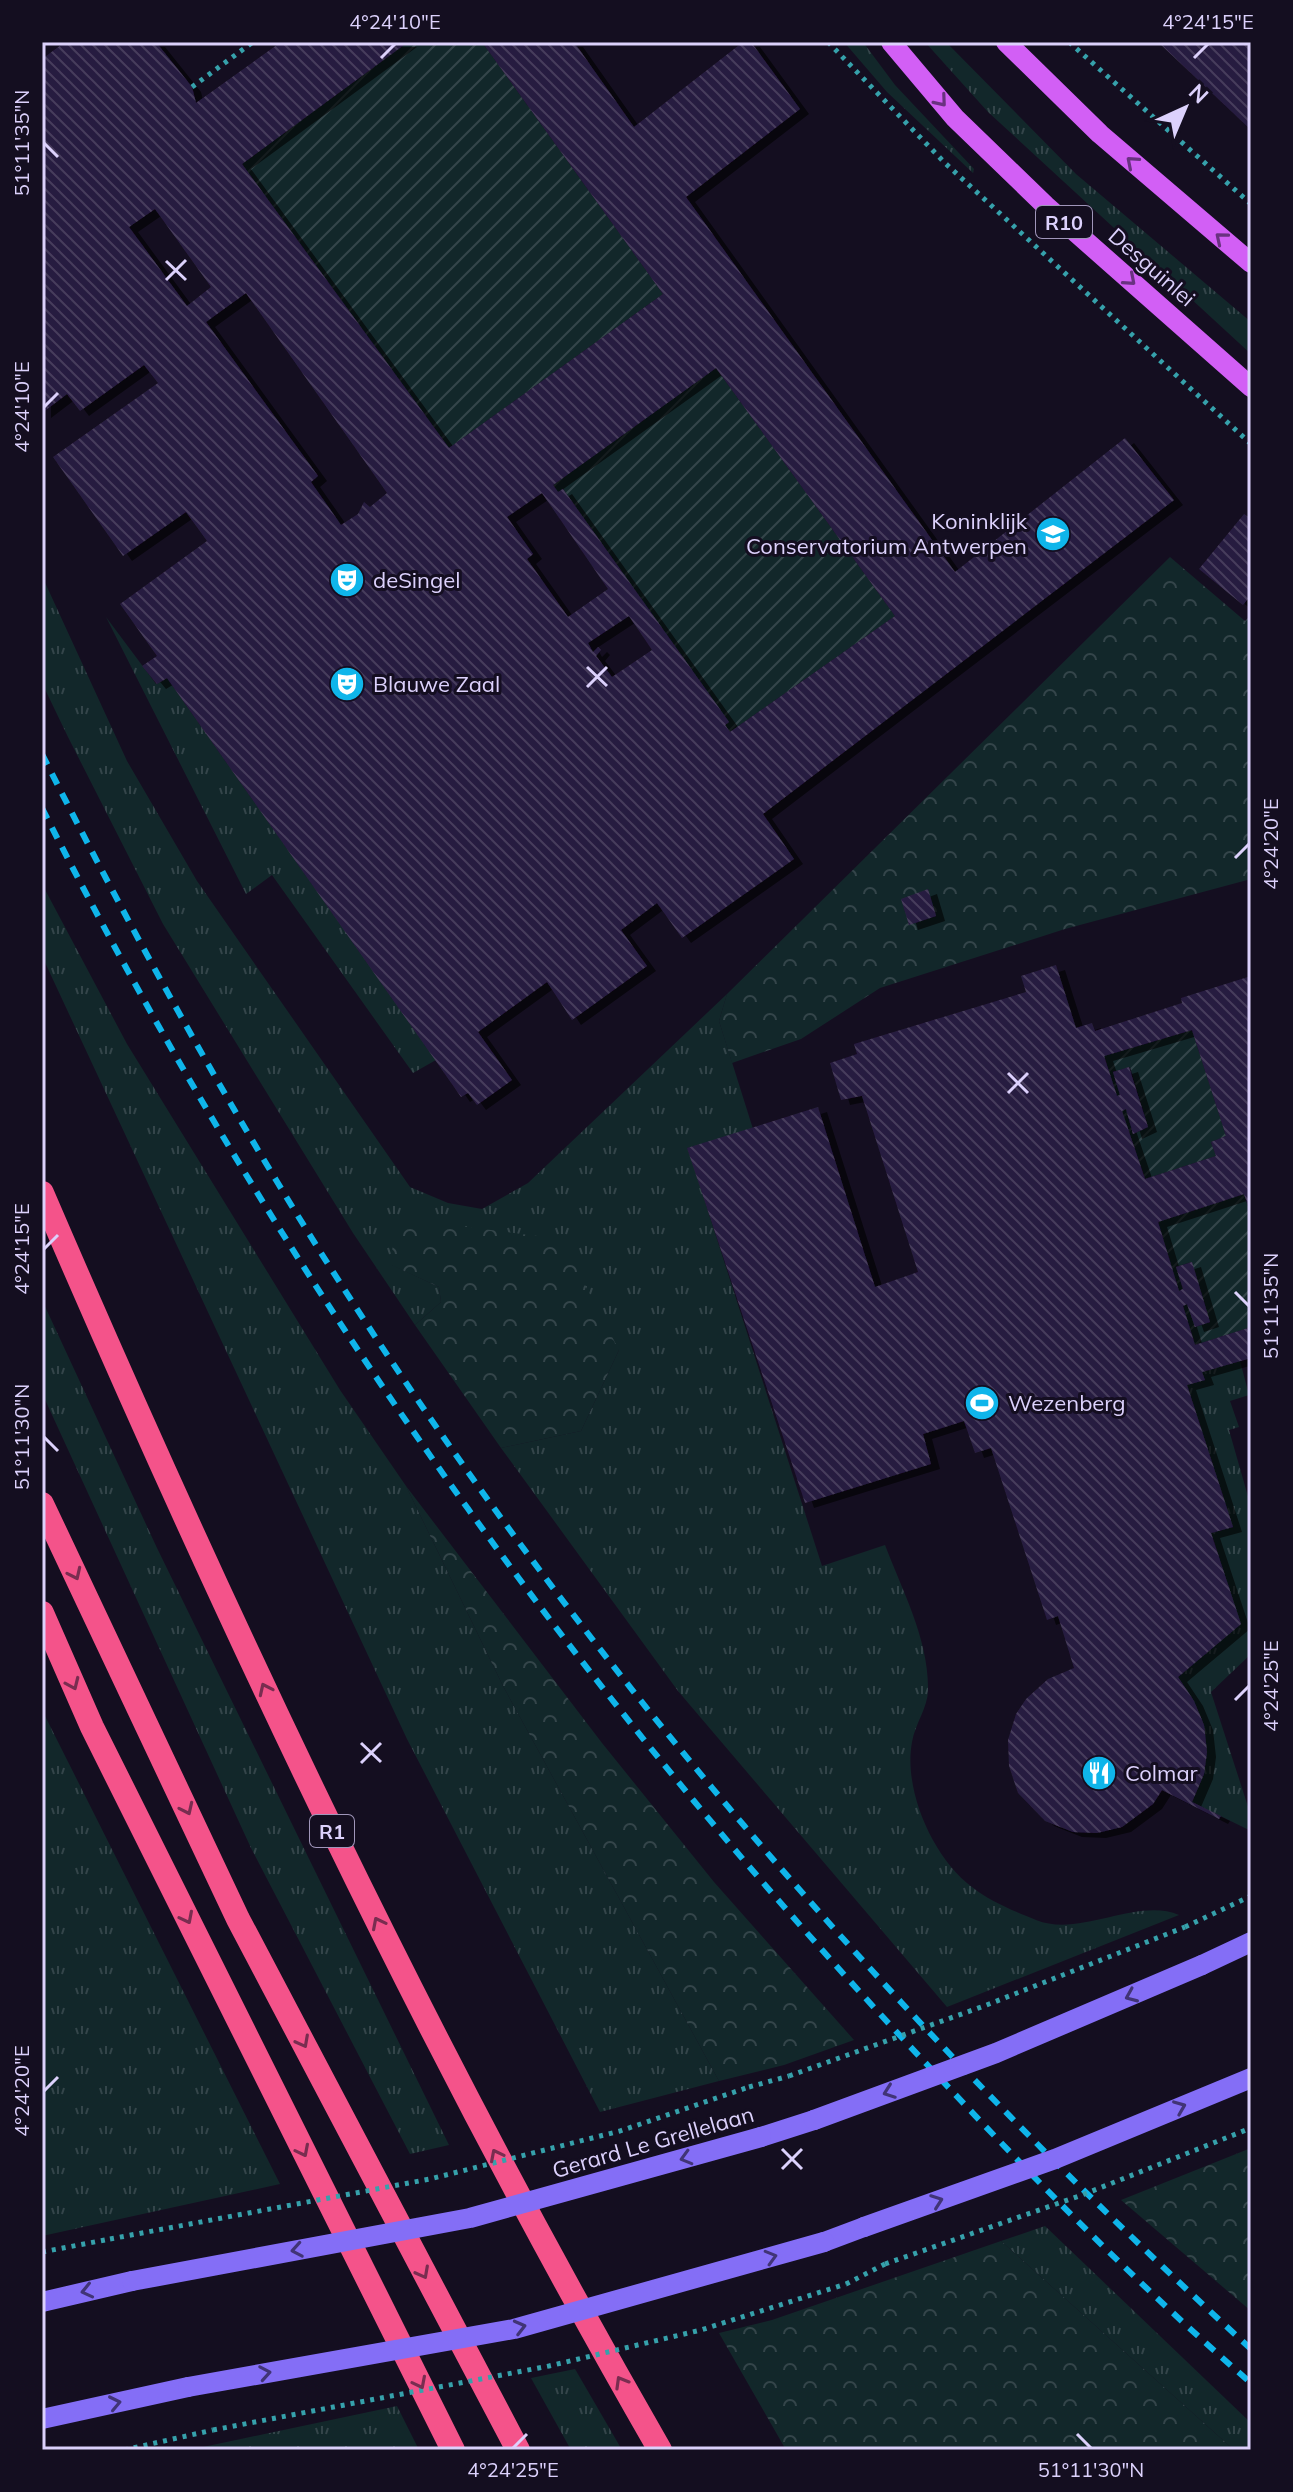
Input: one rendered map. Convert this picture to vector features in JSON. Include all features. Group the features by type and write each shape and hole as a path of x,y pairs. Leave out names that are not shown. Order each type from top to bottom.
{"highway":[{"name":"R1","path":"42,1193 164,1477 346,1860 546,2252 660,2450"},
{"path":"42,1504 238,1919 518,2450"},
{"path":"42,1613 92,1727 453,2450"}],"main road":[{"name":"Desguinlei","path":"891,42 955,118 1046,206 1251,387"},
{"path":"1006,42 1100,134 1251,263"}],"street":[{"name":"Gerard Le Grellelaan","path":"42,2302 132,2281 470,2218 761,2137 996,2053 1251,1942"},
{"path":"42,2419 188,2387 514,2329 824,2242 1055,2159 1251,2078"}],"path":[{"path":"192,87 253,42"},
{"path":"828,42 945,163 1251,444"},
{"path":"1069,42 1251,204"},
{"path":"42,2252 430,2179 620,2131 984,2006 1185,1927 1251,1896"},
{"path":"124,2450 549,2366 701,2330 846,2284 885,2264 1082,2195 1251,2128"}],"green space":[{"path":"408,42 482,42 663,294 449,448 242,164"},
{"path":"844,42 863,42 895,85 974,169 973,173 887,92"},
{"path":"925,42 946,42 1076,174 1251,322 1251,354 988,112"},
{"path":"716,368 895,616 730,732 725,725 728,722 563,489 558,492 553,485"},
{"path":"1170,557 1245,621 1251,615 1251,879 1065,929 880,988 801,1039 732,1063 719,1021 727,994"},
{"path":"42,576 127,761 197,881 410,1187 448,1203 482,1209 528,1183 727,994 719,1021 753,1129 688,1149 822,1566 885,1545 913,1616 927,1671 926,1703 912,1742 910,1761 912,1781 924,1822 945,1859 972,1887 1011,1910 1036,1920 1071,1924 1145,1911 1179,1915 947,2007 678,1691 501,1448 581,1431 619,1350 390,1264 439,1287 441,1302 415,1325 353,1233 163,924 68,737 42,683"},
{"path":"106,617 156,684 167,678 436,1060 413,1073 272,875 246,894"},
{"path":"42,884 127,1044 340,1390 406,1486 503,1686 719,2081 600,2112 407,1739 42,956"},
{"path":"1192,1030 1226,1136 1211,1142 1216,1156 1145,1179 1122,1111 1126,1109 1133,1134 1148,1127 1130,1067 1113,1072 1120,1095 1117,1096 1104,1056"},
{"path":"1244,1194 1251,1216 1251,1327 1195,1345 1183,1306 1187,1304 1196,1327 1210,1322 1191,1262 1176,1267 1183,1289 1179,1291 1158,1222"},
{"path":"399,1218 561,1239 619,1350 581,1431 501,1448 415,1325 441,1302 439,1287 389,1264"},
{"path":"42,1300 157,1548 449,2145 410,2154 251,1848 42,1393"},
{"path":"1240,1361 1249,1395 1230,1401 1239,1427 1229,1430 1251,1507 1251,1654 1211,1692 1251,1816 1251,1831 1192,1802 1201,1750 1201,1724 1197,1710 1178,1677 1240,1624 1211,1533 1232,1526 1187,1385 1204,1380 1202,1372"},
{"path":"406,1486 602,1743 714,1882 854,2040 784,2065 719,2081 503,1686"},
{"path":"42,1709 45,1716 280,2184 42,2236"},
{"path":"1251,2148 1251,2311 1121,2200"},
{"path":"1045,2226 1251,2423 1251,2450 1234,2450 1001,2241"},
{"path":"1001,2241 1234,2450 786,2450 719,2333 772,2320"},
{"path":"575,2369 622,2450 571,2450 531,2378"},
{"path":"397,2406 419,2450 189,2450"}],"building":[{"name":"deSingel","path":"65,42 156,42 192,87 196,103 281,42 408,42 242,164 449,448 663,294 482,42 574,42 634,127 743,42 751,42 800,109 686,197 955,572 1125,438 1174,500 763,814 794,859 682,938 657,903 621,930 647,966 572,1020 547,982 478,1032 512,1080 477,1105 468,1093 461,1097 167,678 157,684 142,666 157,656 120,604 207,541 186,512 123,556 53,457 158,383 144,365 80,411 67,394 42,413 42,59","holes":["155,209 211,287 187,306 129,227","246,293 387,493 370,507 364,502 358,514 341,525 311,482 318,476 206,322","716,368 895,616 730,732 725,725 729,722 563,489 558,492 553,485","542,493 608,589 568,617 527,559 533,554 507,517","629,616 652,650 612,677 596,656 601,650 598,647 593,652 588,643"]},
{"path":"1158,42 1251,42 1251,130"},
{"path":"1244,514 1251,519 1251,595 1243,605 1199,569"},
{"path":"928,889 936,916 909,925 901,899"},
{"name":"Wezenberg","path":"1056,965 1076,1028 1092,1023 1095,1031 1182,1003 1181,998 1251,976 1251,1214 1244,1194 1158,1222 1179,1291 1183,1289 1176,1267 1192,1262 1210,1322 1195,1327 1187,1304 1183,1306 1195,1345 1251,1327 1251,1358 1202,1372 1205,1380 1187,1385 1233,1527 1211,1533 1241,1624 1178,1677 1194,1701 1204,1725 1207,1752 1204,1774 1192,1802 1221,1816 1219,1819 1162,1790 1153,1804 1122,1827 1097,1833 1073,1832 1045,1821 1018,1793 1009,1766 1008,1740 1016,1714 1026,1699 1048,1679 1074,1668 1058,1616 1047,1620 991,1448 975,1453 964,1421 923,1434 931,1464 805,1503 687,1148 818,1107 875,1287 918,1272 862,1096 871,1094 841,1100 830,1063 857,1054 854,1044 1026,992 1021,976","holes":["1192,1030 1226,1136 1211,1142 1216,1156 1145,1179 1122,1111 1126,1109 1133,1134 1148,1127 1129,1067 1113,1072 1120,1095 1117,1096 1104,1056"]}],"railway":[{"path":"42,754 155,969 276,1180 378,1341 487,1498 601,1651 722,1799 847,1943 977,2083 1112,2218 1251,2349"},
{"path":"42,808 133,980 230,1149 334,1313 443,1474 558,1630 679,1782 805,1930 936,2074 1089,2233 1251,2383"}],"place":[{"name":"Koninklijk Conservatorium Antwerpen","path":"1053,534"},
{"name":"deSingel","path":"347,580"},
{"name":"Blauwe Zaal","path":"347,684"},
{"name":"Wezenberg","path":"982,1403"},
{"name":"Colmar","path":"1099,1773"}]}
